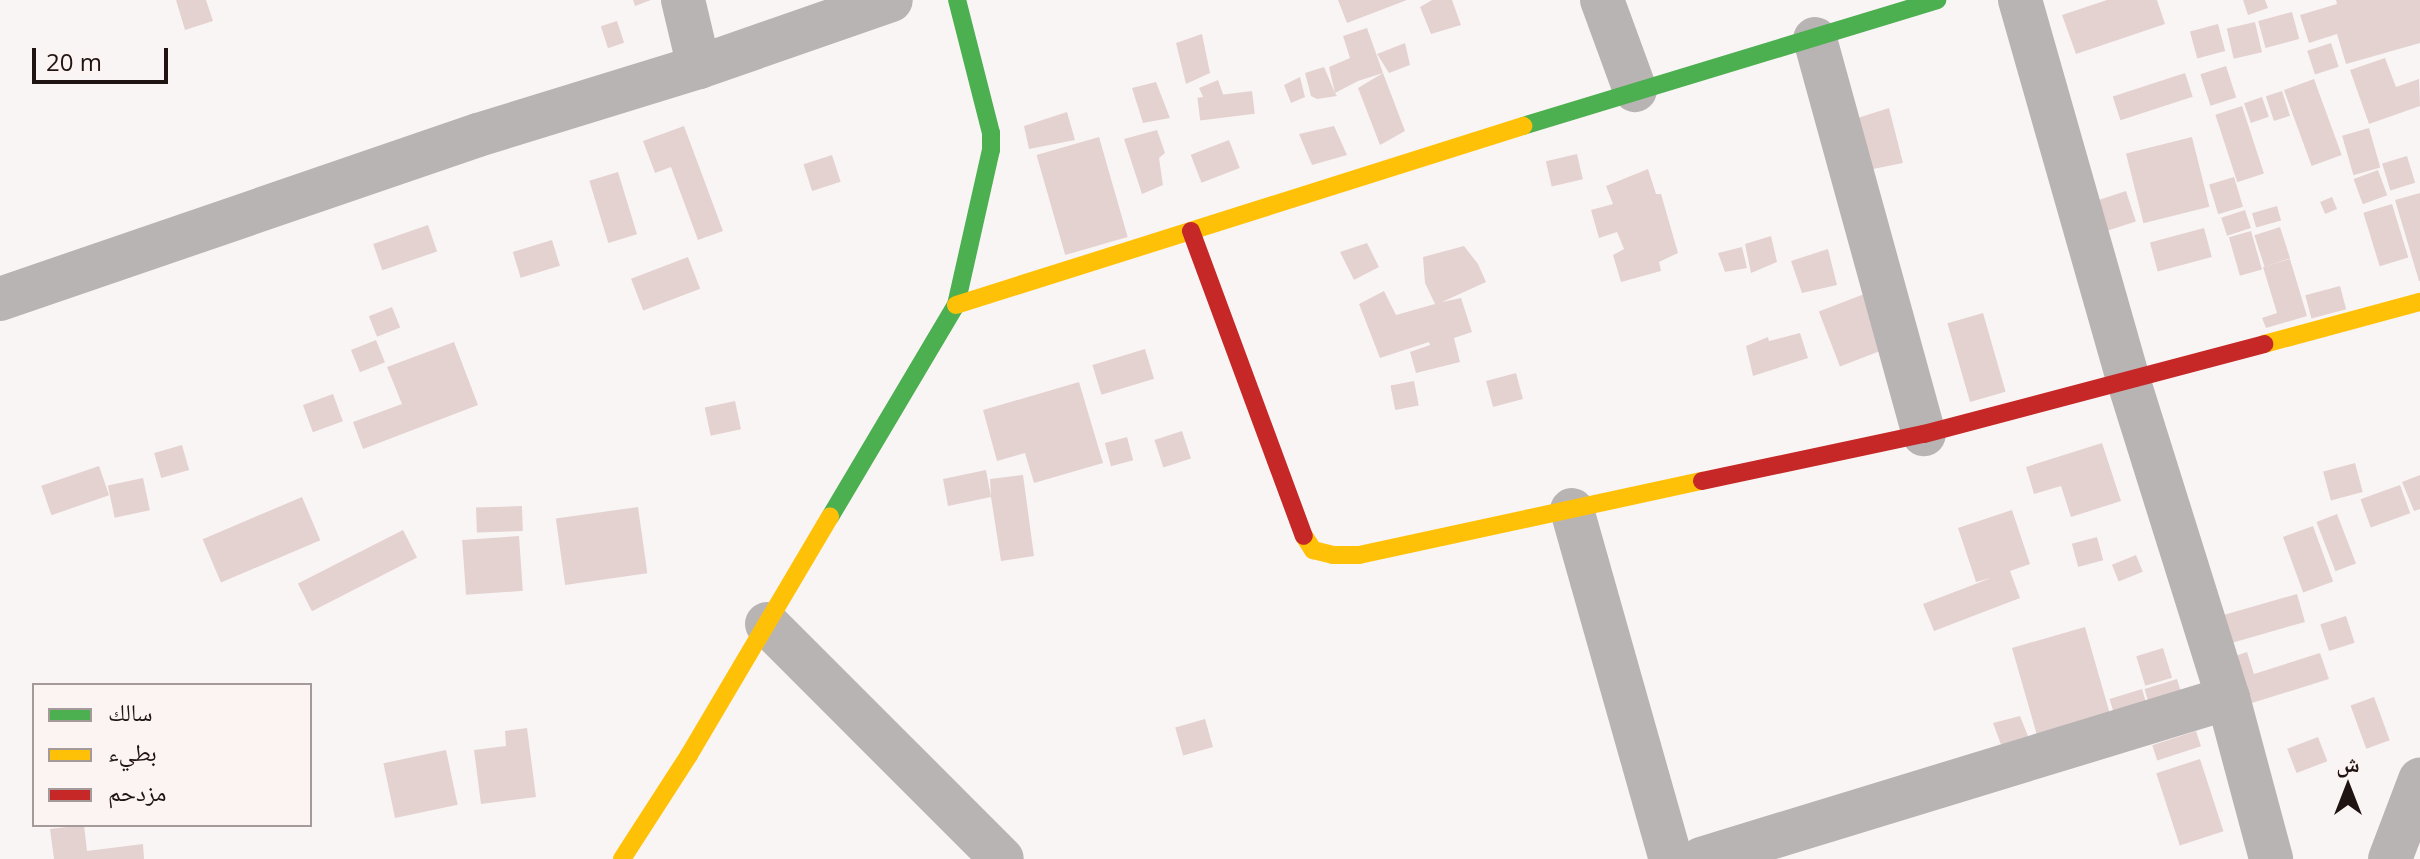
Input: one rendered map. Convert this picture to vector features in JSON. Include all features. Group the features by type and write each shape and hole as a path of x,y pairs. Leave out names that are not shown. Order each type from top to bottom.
{"street":[{"path":"683,0 699,67"},
{"path":"0,299 478,135 699,67 891,0"},
{"path":"622,859 689,755 956,305 991,150 991,133 957,0"},
{"path":"1602,0 1635,90"},
{"path":"956,305 1635,90 1815,39 1937,0"},
{"path":"2020,0 2128,379 2228,698 2271,859"},
{"path":"1815,39 1924,434"},
{"path":"1191,231 1298,528 1313,550 1333,555 1359,555 1924,434 2420,302"},
{"path":"1572,510 1671,859"},
{"path":"767,624 1002,859"},
{"path":"1701,859 2228,698"},
{"path":"2390,859 2416,802"}],"building":[{"path":"176,0 206,0 213,21 185,30"},
{"path":"633,0 651,0 635,6"},
{"path":"1338,0 1407,0 1347,23"},
{"path":"1432,0 1452,0 1461,25 1431,34 1420,7"},
{"path":"2107,0 2157,0 2165,24 2076,54 2062,15"},
{"path":"2243,0 2265,0 2268,8 2248,15"},
{"path":"2336,0 2420,0 2420,43 2346,64 2337,34 2309,43 2300,15 2337,4"},
{"path":"2292,12 2299,39 2265,48 2258,21"},
{"path":"617,21 624,43 608,48 601,26"},
{"path":"2255,22 2262,52 2234,59 2227,29"},
{"path":"2218,24 2225,51 2197,59 2190,32"},
{"path":"1367,28 1383,73 1335,93 1329,67 1350,58 1343,36"},
{"path":"1202,34 1210,73 1186,84 1176,43"},
{"path":"1405,43 1410,65 1389,73 1377,54"},
{"path":"2331,43 2339,67 2315,75 2307,51"},
{"path":"2385,58 2396,87 2419,79 2420,106 2369,124 2350,70"},
{"path":"2226,66 2236,97 2211,106 2200,74"},
{"path":"1324,67 1337,96 1317,99 1311,96 1305,73"},
{"path":"1383,73 1405,131 1380,145 1358,88"},
{"path":"2185,73 2193,97 2120,120 2113,96"},
{"path":"1300,77 1305,97 1291,103 1284,85"},
{"path":"2314,79 2342,155 2312,166 2284,90"},
{"path":"1218,80 1224,97 1206,103 1199,88"},
{"path":"1156,82 1170,118 1143,123 1132,88"},
{"path":"1252,91 1255,114 1200,121 1197,98"},
{"path":"2282,91 2290,116 2274,121 2266,96"},
{"path":"2262,97 2269,117 2251,123 2244,103"},
{"path":"2242,106 2264,174 2237,182 2215,115"},
{"path":"1889,108 1903,163 1853,173 1845,122"},
{"path":"1067,112 1075,140 1029,149 1024,126"},
{"path":"684,126 723,231 698,240 671,167 655,173 643,141"},
{"path":"1334,126 1347,155 1312,165 1299,134"},
{"path":"2369,128 2380,167 2353,175 2342,136"},
{"path":"1157,130 1165,153 1159,158 1163,185 1142,194 1124,139"},
{"path":"1099,137 1128,237 1065,255 1037,155"},
{"path":"2192,137 2209,207 2143,223 2126,153"},
{"path":"1229,140 1240,168 1201,183 1191,155"},
{"path":"1577,154 1583,179 1552,187 1546,161"},
{"path":"832,155 841,182 812,191 803,164"},
{"path":"2407,156 2415,183 2390,190 2382,164"},
{"path":"1648,169 1656,194 1661,194 1678,253 1659,262 1661,271 1621,282 1613,255 1624,249 1617,232 1599,238 1591,210 1613,204 1606,186"},
{"path":"2378,170 2387,195 2363,204 2354,179"},
{"path":"618,172 637,234 608,243 589,181"},
{"path":"2234,177 2243,207 2218,214 2209,185"},
{"path":"2126,191 2136,221 2105,231 2096,201"},
{"path":"2420,193 2420,281 2419,281 2395,200"},
{"path":"2332,197 2337,209 2325,214 2320,202"},
{"path":"2392,204 2408,258 2380,266 2363,213"},
{"path":"2277,206 2281,220 2256,228 2252,213"},
{"path":"2245,210 2251,228 2227,236 2221,218"},
{"path":"428,225 437,251 382,270 373,244"},
{"path":"2280,227 2290,258 2265,267 2254,235"},
{"path":"2204,228 2212,257 2158,271 2150,242"},
{"path":"2251,231 2262,269 2240,276 2229,237"},
{"path":"1771,236 1777,262 1751,273 1745,244"},
{"path":"552,240 560,266 521,278 513,252"},
{"path":"1367,243 1379,267 1354,280 1340,252"},
{"path":"1464,246 1478,264 1486,282 1442,302 1461,298 1472,332 1454,338 1460,362 1416,373 1410,352 1430,345 1429,342 1380,358 1359,304 1384,291 1396,315 1435,304 1425,283 1423,257"},
{"path":"1742,247 1747,268 1725,272 1718,253"},
{"path":"1828,249 1837,285 1802,293 1791,261"},
{"path":"688,257 700,289 643,311 631,279"},
{"path":"2290,259 2307,316 2266,328 2262,318 2277,313 2263,267"},
{"path":"2340,286 2346,309 2311,318 2305,295"},
{"path":"1872,291 1893,346 1840,367 1819,311"},
{"path":"392,307 400,327 377,337 369,316"},
{"path":"1983,313 2006,392 1970,402 1947,323"},
{"path":"1800,333 1808,358 1753,376 1746,346 1768,337 1769,341"},
{"path":"376,340 385,362 360,372 351,350"},
{"path":"454,342 478,405 363,449 353,422 402,404 387,367"},
{"path":"1145,349 1154,379 1101,395 1092,365"},
{"path":"1516,373 1523,399 1493,407 1486,381"},
{"path":"1414,381 1419,406 1395,410 1390,386"},
{"path":"1079,382 1103,463 1034,483 1025,453 997,461 983,410"},
{"path":"333,394 343,421 313,432 303,405"},
{"path":"735,401 741,429 711,436 705,407"},
{"path":"1182,431 1191,459 1163,468 1154,440"},
{"path":"1127,437 1133,460 1111,466 1105,443"},
{"path":"2102,443 2121,501 2071,517 2061,486 2034,494 2026,467"},
{"path":"182,445 189,470 161,478 154,453"},
{"path":"2355,463 2363,492 2331,501 2323,472"},
{"path":"99,466 109,495 51,515 41,486"},
{"path":"986,470 991,497 948,506 943,479"},
{"path":"1023,475 1034,556 1001,561 990,479"},
{"path":"2420,475 2420,509 2414,511 2402,482"},
{"path":"143,478 150,510 115,518 108,485"},
{"path":"2400,485 2410,513 2371,528 2361,499"},
{"path":"302,497 320,540 221,582 203,539"},
{"path":"522,506 523,531 477,533 476,508"},
{"path":"638,507 647,573 565,585 556,519"},
{"path":"2012,510 2030,564 2010,571 2020,598 1934,631 1923,604 1991,578 1976,582 1958,528"},
{"path":"2337,514 2356,563 2335,571 2316,522"},
{"path":"2313,526 2333,581 2303,592 2283,537"},
{"path":"403,530 417,558 312,611 298,584"},
{"path":"519,536 523,591 466,595 462,540"},
{"path":"2097,537 2103,560 2078,567 2072,544"},
{"path":"2136,555 2143,572 2119,581 2112,565"},
{"path":"2297,594 2305,622 2218,647 2210,619"},
{"path":"2346,616 2355,643 2329,651 2320,624"},
{"path":"2085,627 2111,719 2038,740 2012,648"},
{"path":"2163,648 2172,678 2145,686 2136,656"},
{"path":"2247,652 2254,674 2320,653 2329,679 2239,707 2223,660"},
{"path":"2177,679 2185,705 2152,715 2144,689"},
{"path":"2142,689 2151,718 2118,728 2109,699"},
{"path":"2374,697 2390,740 2366,749 2351,706"},
{"path":"2020,716 2030,741 2003,750 1993,723"},
{"path":"1205,719 1213,747 1183,755 1175,728"},
{"path":"527,728 536,797 481,804 474,750 506,746 505,731"},
{"path":"2196,731 2201,746 2157,760 2152,745"},
{"path":"2318,737 2327,761 2297,773 2287,749"},
{"path":"446,750 458,805 395,818 383,763"},
{"path":"2200,759 2223,831 2180,845 2156,773"},
{"path":"84,827 87,851 143,844 144,859 54,859 50,829"}],"traffic: fast":[{"path":"830,517 956,305 991,150 991,133 957,0"},
{"path":"1523,126 1937,0"}],"traffic: slow":[{"path":"956,305 1523,126"},
{"path":"2264,344 2420,302"},
{"path":"1304,536 1313,550 1333,555 1359,555 1702,481"},
{"path":"622,859 689,755 830,517"}],"traffic: jam":[{"path":"1191,231 1304,536"},
{"path":"1702,481 1924,434 2264,344"}]}
